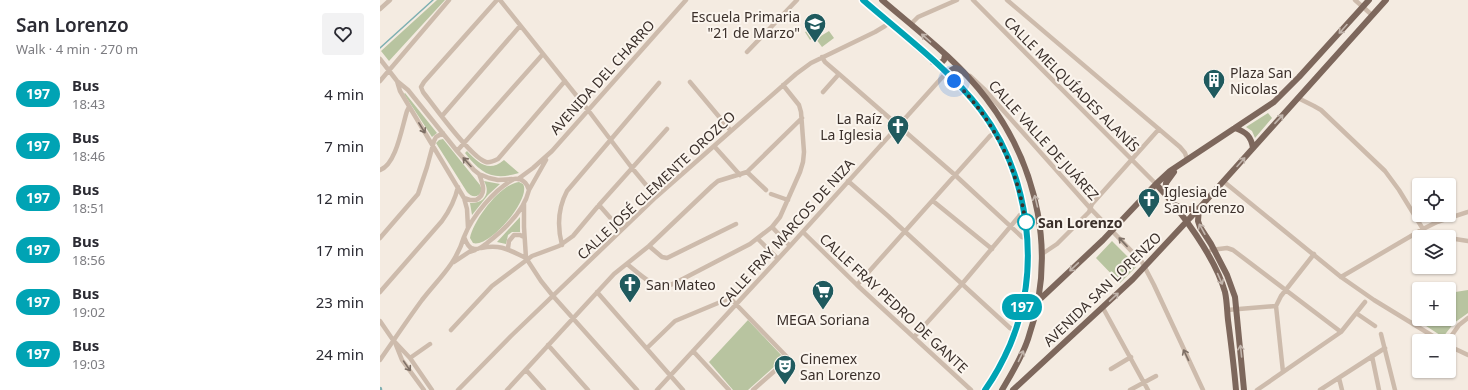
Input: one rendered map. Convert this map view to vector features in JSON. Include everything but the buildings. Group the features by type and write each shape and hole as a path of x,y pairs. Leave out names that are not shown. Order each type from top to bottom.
{"main road":[{"path":"863,0 946,73 971,98 995,133 1015,177 1024,214 1027,238 1026,280 1020,314 1015,331 1004,358 985,390"},
{"path":"882,0 945,55 975,85 995,111 1010,136 1023,162 1031,184 1039,215 1042,254 1037,302 1029,337 1024,350 1002,390"},
{"path":"1020,314 1037,302 1113,231 1156,184 1181,163 1274,102 1299,78 1369,0"},
{"name":"AVENIDA SAN LORENZO","path":"1013,390 1103,308 1145,266 1386,0"},
{"path":"933,62 942,63 945,55"},
{"path":"946,73 953,69 962,71"},
{"path":"1235,128 1249,136 1252,148"},
{"path":"1166,194 1166,183 1181,163"},
{"path":"1156,184 1166,194 1206,252 1225,290 1236,390"},
{"path":"1174,205 1188,209 1199,208 1198,221 1200,227 1214,249 1232,288 1236,310 1244,390"}],"street":[{"path":"380,9 390,0"},
{"path":"380,81 449,0"},
{"path":"497,0 421,87 423,92 464,144 484,161 494,161 502,155 565,81"},
{"path":"500,0 656,197"},
{"name":"AVENIDA DEL CHARRO","path":"468,228 491,198 507,183 516,179 538,164 552,151 686,0"},
{"path":"747,52 797,0"},
{"path":"912,26 913,22 918,17 957,0"},
{"name":"CALLE MELQUÍADES ALANÍS","path":"973,0 1156,184"},
{"path":"1006,0 1180,147 1185,153 1187,159"},
{"path":"1355,0 1372,16"},
{"name":"CALLE JOSÉ CLEMENTE OROZCO","path":"458,390 656,197 783,85 805,67 822,57 875,32 889,22"},
{"path":"442,116 520,26"},
{"path":"457,151 543,54"},
{"path":"822,57 825,62 955,175 1022,237 1027,238"},
{"path":"380,59 397,81 408,90 457,151 479,174 484,188 483,195 476,200 464,198"},
{"name":"CALLE VALLE DE JUÁREZ","path":"962,71 971,76 985,90 1090,208 1145,266 1203,390"},
{"name":"CALLE FRAY MARCOS DE NIZA","path":"657,390 803,232 946,73"},
{"path":"823,92 839,74"},
{"path":"380,360 423,299 453,263 461,248 468,228 467,209 464,198 409,108 400,91 397,81"},
{"path":"690,82 731,131"},
{"path":"562,245 558,225 562,201 573,184 659,83"},
{"path":"627,264 653,284 658,286 667,286 758,239 772,227 784,211 800,172 804,152 802,118 799,105 783,85"},
{"path":"1298,98 1321,110 1385,171 1399,190 1423,229"},
{"path":"380,170 386,167 392,160 409,108"},
{"path":"507,390 614,274 649,246 718,181 747,172 802,118"},
{"path":"451,330 486,292 527,259 562,245 573,236 667,129"},
{"path":"1042,254 1057,244 1088,214 1092,204 1159,129"},
{"path":"380,238 418,194 427,168 432,145 436,137 443,133"},
{"path":"857,285 990,136 995,133"},
{"path":"714,146 740,175"},
{"name":"AVENIDA DEL CHARRO","path":"524,203 529,190 552,151"},
{"path":"747,172 766,190"},
{"path":"479,174 498,180 516,179 526,184 529,190"},
{"path":"848,181 1015,331"},
{"path":"1223,181 1341,277 1374,300 1430,334"},
{"path":"380,292 442,221 455,200 458,187"},
{"path":"772,194 788,200"},
{"path":"933,201 992,249"},
{"path":"524,203 524,237 527,259 553,296 637,390"},
{"path":"478,249 504,229 518,213 524,203"},
{"path":"599,205 621,230"},
{"path":"1341,277 1423,229 1437,222 1468,212"},
{"path":"914,337 962,284 1020,215 1024,214"},
{"path":"649,246 662,257 667,258 736,224"},
{"path":"772,227 790,246"},
{"name":"CALLE FRAY PEDRO DE GANTE","path":"803,232 857,285 971,390"},
{"path":"508,248 509,241 514,235 524,237"},
{"path":"464,237 468,246 478,249"},
{"path":"758,239 778,259"},
{"path":"1456,239 1468,241"},
{"path":"453,263 469,252 491,246 508,248 527,259"},
{"path":"1206,252 1214,249 1227,248 1233,250 1341,332"},
{"path":"1283,372 1276,306 1286,290 1314,254"},
{"path":"597,292 683,390"},
{"path":"647,348 671,324 679,319 728,298 733,299 787,355 786,361 752,390"},
{"path":"1257,390 1341,332 1364,302"},
{"path":"1227,310 1276,306"},
{"path":"1103,308 1148,390"},
{"path":"1356,313 1375,326"},
{"path":"1453,334 1459,325 1468,318"},
{"path":"380,321 410,358 432,390"},
{"path":"1381,334 1395,390"},
{"path":"394,340 402,360 424,390"},
{"path":"410,358 430,344"},
{"path":"548,345 588,390"},
{"path":"1320,390 1385,348"},
{"path":"1456,349 1468,355"},
{"path":"693,351 729,390"},
{"path":"1372,356 1379,390"},
{"path":"1111,369 1131,357"},
{"path":"526,370 544,390"},
{"path":"1130,390 1156,376"},
{"path":"1339,378 1342,390"}],"green space":[{"path":"437,0 445,0 389,61 381,51"},
{"path":"818,25 823,32 810,40 805,32"},
{"path":"829,31 834,38 822,47 816,39"},
{"path":"405,93 437,133 432,137 404,94"},
{"path":"1268,113 1272,118 1255,138 1252,131 1246,127"},
{"path":"443,139 480,185 482,190 479,195 473,196 467,192 436,143"},
{"path":"467,151 484,165 493,166 504,160 519,173 502,176 488,174 482,171 471,160 465,153"},
{"path":"484,181 500,184 488,195 472,215 470,203 479,202 485,197 487,190"},
{"path":"519,182 523,184 524,191 515,211 498,231 480,243 473,243 470,238 472,231 488,204 504,189"},
{"path":"520,217 520,232 512,232 508,235 506,244 497,242"},
{"path":"1112,241 1135,264 1136,267 1120,283 1096,258"},
{"path":"1468,290 1468,313 1456,322 1456,292"},
{"path":"748,320 784,358 748,390 733,390 709,362"},
{"path":"1426,326 1452,326 1445,334 1438,334"}],"waterway":[{"path":"380,48 433,0"}],"bus line":[{"name":"197","path":"863,0 962,88 971,98 989,123 1001,144 1015,177 1021,196 1027,238 1026,280 1023,300 1010,345 994,377 985,390"}],"place":[{"name":"Escuela Primaria \"21 de Marzo\"","path":"815,44"},
{"name":"Plaza San Nicolas","path":"1214,100"},
{"name":"La Raíz La Iglesia","path":"898,146"},
{"name":"Iglesia de San Lorenzo","path":"1149,218"},
{"name":"San Lorenzo","path":"1026,222"},
{"name":"San Mateo","path":"630,304"},
{"name":"MEGA Soriana","path":"823,310"},
{"name":"Cinemex San Lorenzo","path":"785,386"}],"route":[{"path":"954,81 971,98 980,110 1001,144 1015,177 1021,196 1026,226 1026,222"}]}
